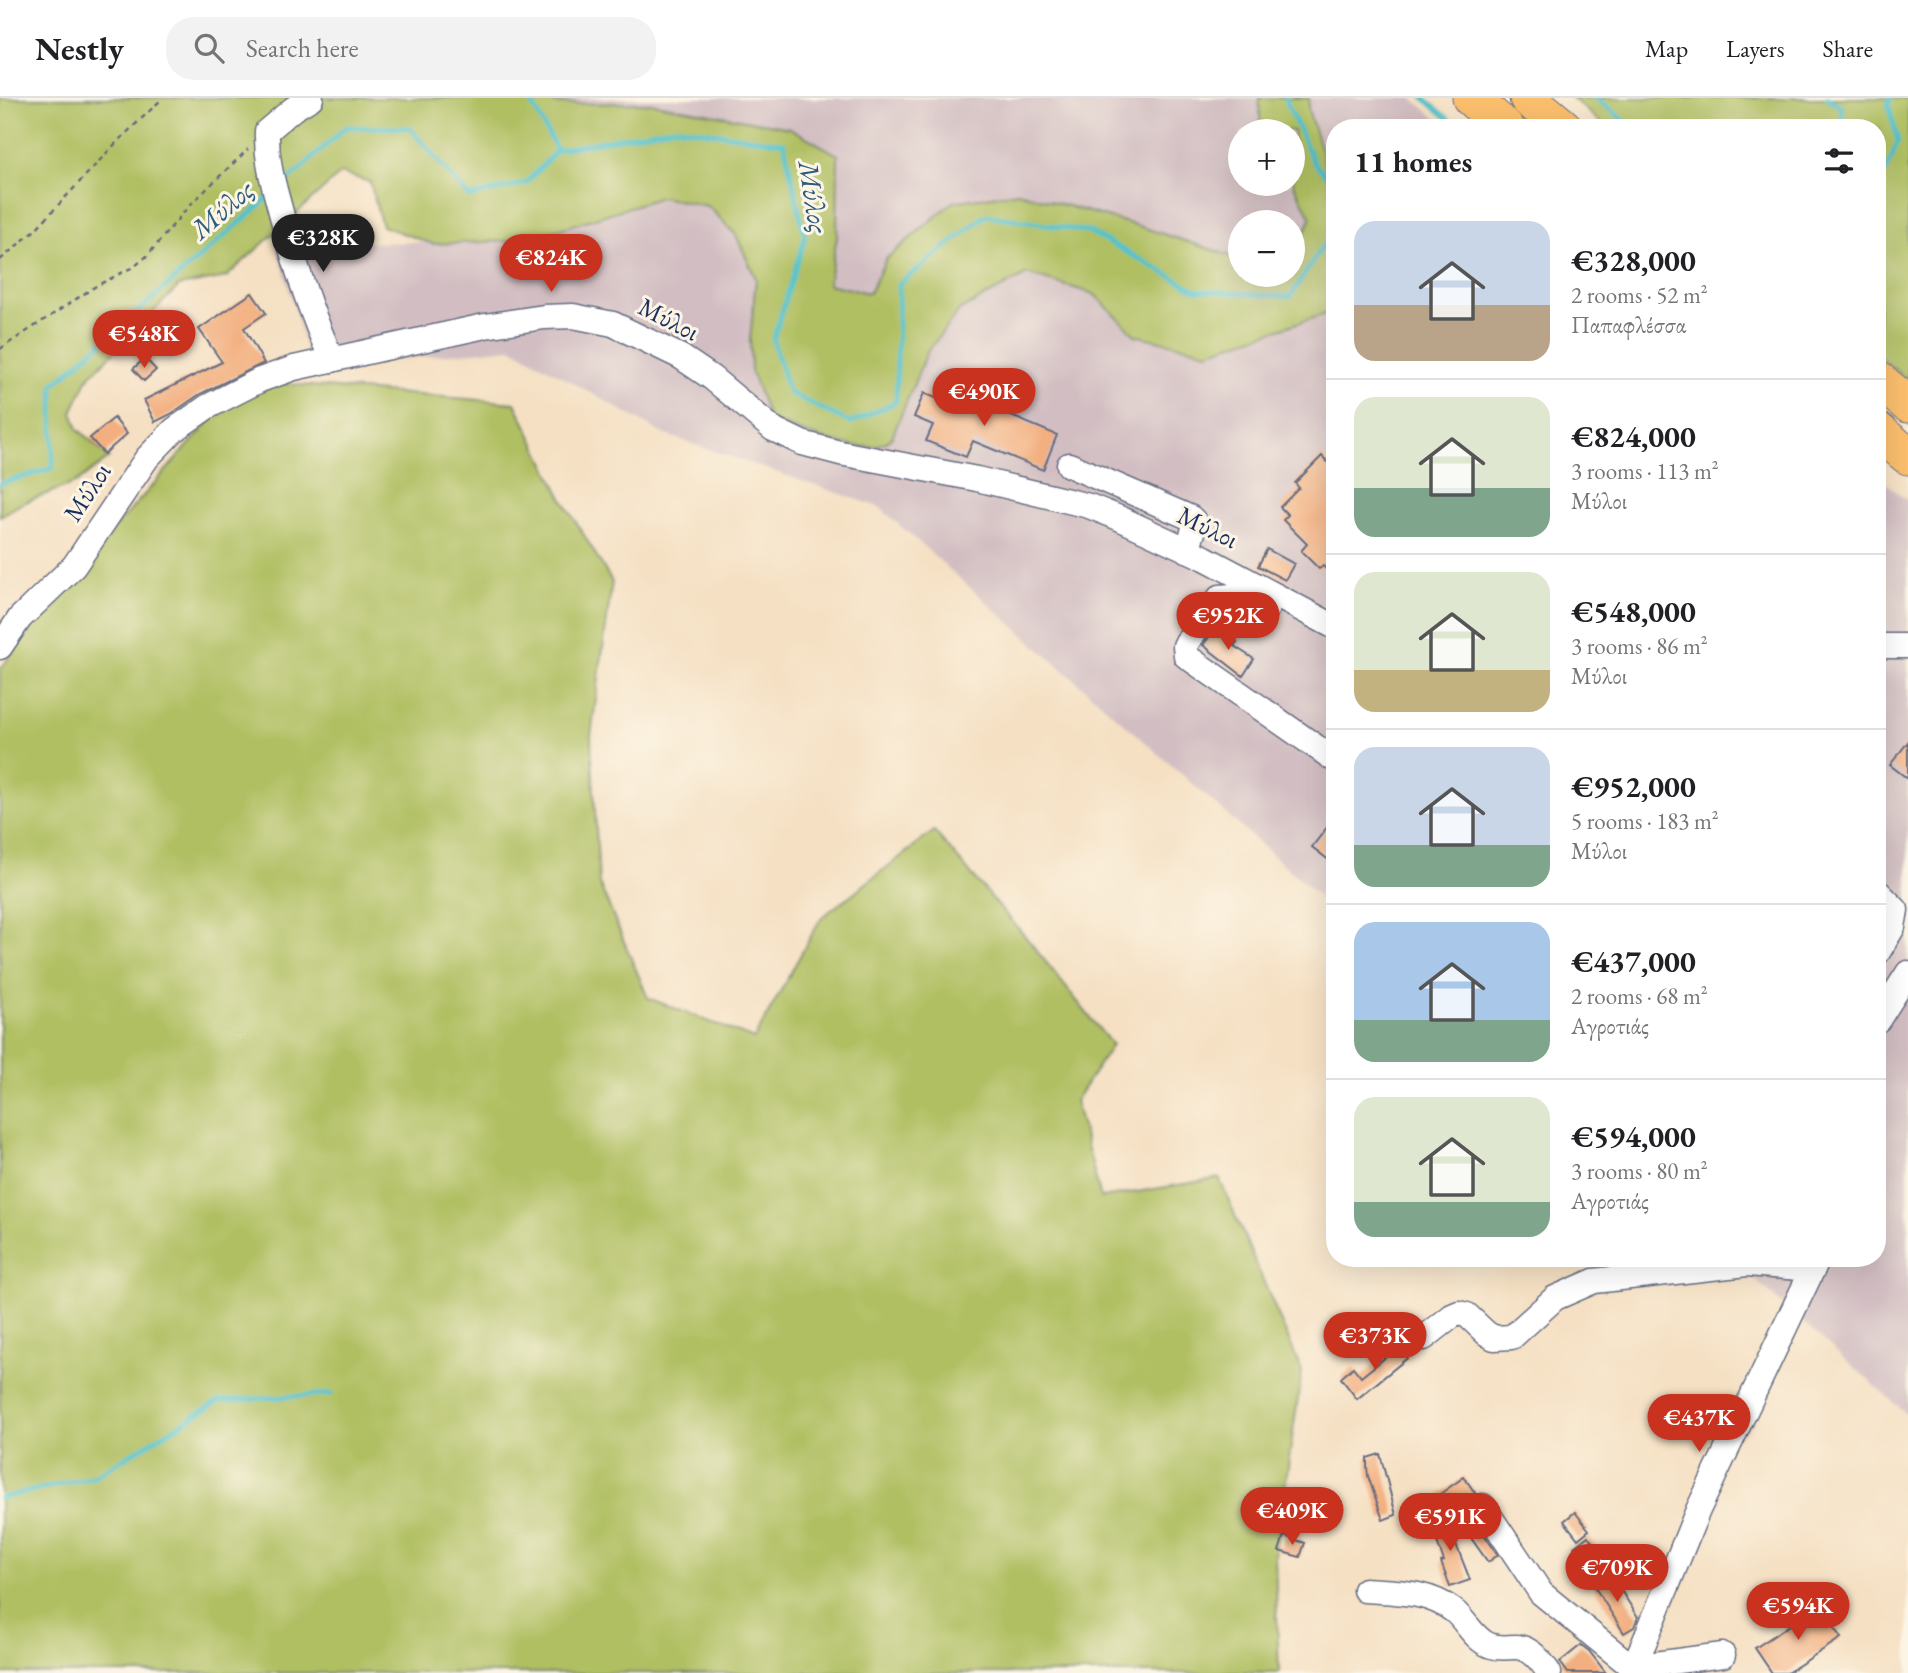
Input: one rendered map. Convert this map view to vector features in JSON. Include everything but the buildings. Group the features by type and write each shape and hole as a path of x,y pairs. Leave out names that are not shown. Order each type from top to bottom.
{"highway":[{"path":"1471,98 1496,119"},
{"path":"1528,98 1553,119"},
{"path":"1886,386 1908,404"},
{"path":"1886,438 1908,456"}],"street":[{"path":"312,98 293,109 267,131 266,155 310,309 332,360"},
{"name":"Μύλοι","path":"0,647 20,618 75,566 137,471 174,430 208,407 260,380 294,368 437,335 525,319 559,316 593,318 628,330 681,357 726,389 772,429 802,443 840,453 977,479 1073,502 1119,517 1326,622"},
{"path":"1069,465 1191,518 1195,529 1187,550"},
{"path":"1326,638 1245,595 1226,595 1217,598 1187,642 1185,651 1190,659 1326,754"},
{"path":"1886,646 1908,646"},
{"path":"1886,897 1896,910 1893,927 1886,939"},
{"path":"1886,1007 1908,973"},
{"path":"1424,1338 1459,1312 1467,1315 1486,1334 1494,1338 1512,1337 1555,1298 1594,1281 1720,1267"},
{"path":"1631,1670 1698,1510 1815,1267"},
{"path":"1483,1506 1541,1593 1631,1670 1723,1655"},
{"path":"1365,1590 1414,1594 1438,1601 1453,1611 1488,1645 1526,1650 1541,1661 1549,1673"}],"path":[{"path":"0,260 34,231 116,143 163,98"},
{"path":"0,349 96,286 135,266 218,176 267,131"}],"shaded area":[{"path":"444,98 1412,98 1437,119 1326,119 1326,902 879,507 663,434 512,348 311,368 276,244 495,241"},
{"path":"1886,483 1908,501 1908,1415 1740,1267 1886,1267"}],"green space":[{"path":"0,98 552,98 555,104 650,103 790,128 838,155 837,237 828,284 869,293 886,259 953,202 1018,192 1228,255 1228,287 1305,287 1305,233 1311,218 1300,196 1305,196 1305,119 1260,119 1259,98 1309,98 1308,110 1326,166 1326,314 1208,352 1135,335 1094,294 1027,274 960,310 927,352 892,437 882,444 867,447 832,442 769,419 751,371 750,340 756,279 736,235 708,206 661,197 554,231 507,241 433,244 382,226 370,182 341,173 226,277 179,286 88,378 72,412 78,429 109,458 77,482 23,503 0,516"},
{"path":"1572,98 1908,98 1908,380 1886,362 1886,119 1596,119"},
{"path":"277,383 515,403 563,500 612,582 591,736 599,883 648,998 754,1039 821,918 934,831 1029,941 1112,1045 1075,1101 1101,1198 1219,1178 1302,1371 1275,1555 1279,1673 0,1673 0,670 52,598 220,410"}],"waterway":[{"path":"529,98 557,150"},
{"path":"1285,98 1314,163 1326,175"},
{"path":"1424,98 1448,119"},
{"path":"1596,98 1622,119"},
{"path":"1828,98 1842,108 1841,119"},
{"path":"1886,170 1898,141 1888,104 1891,98"},
{"name":"Μύλος","path":"281,187 346,127 410,128 469,197 526,183 557,150 675,127 784,143 805,237 773,340 789,393 851,423 896,402 899,284 986,215 1090,232 1196,290 1290,297 1326,241"},
{"name":"Μύλος","path":"0,484 53,468 53,385 268,198"},
{"path":"0,1498 93,1477 219,1401 331,1394"}]}
